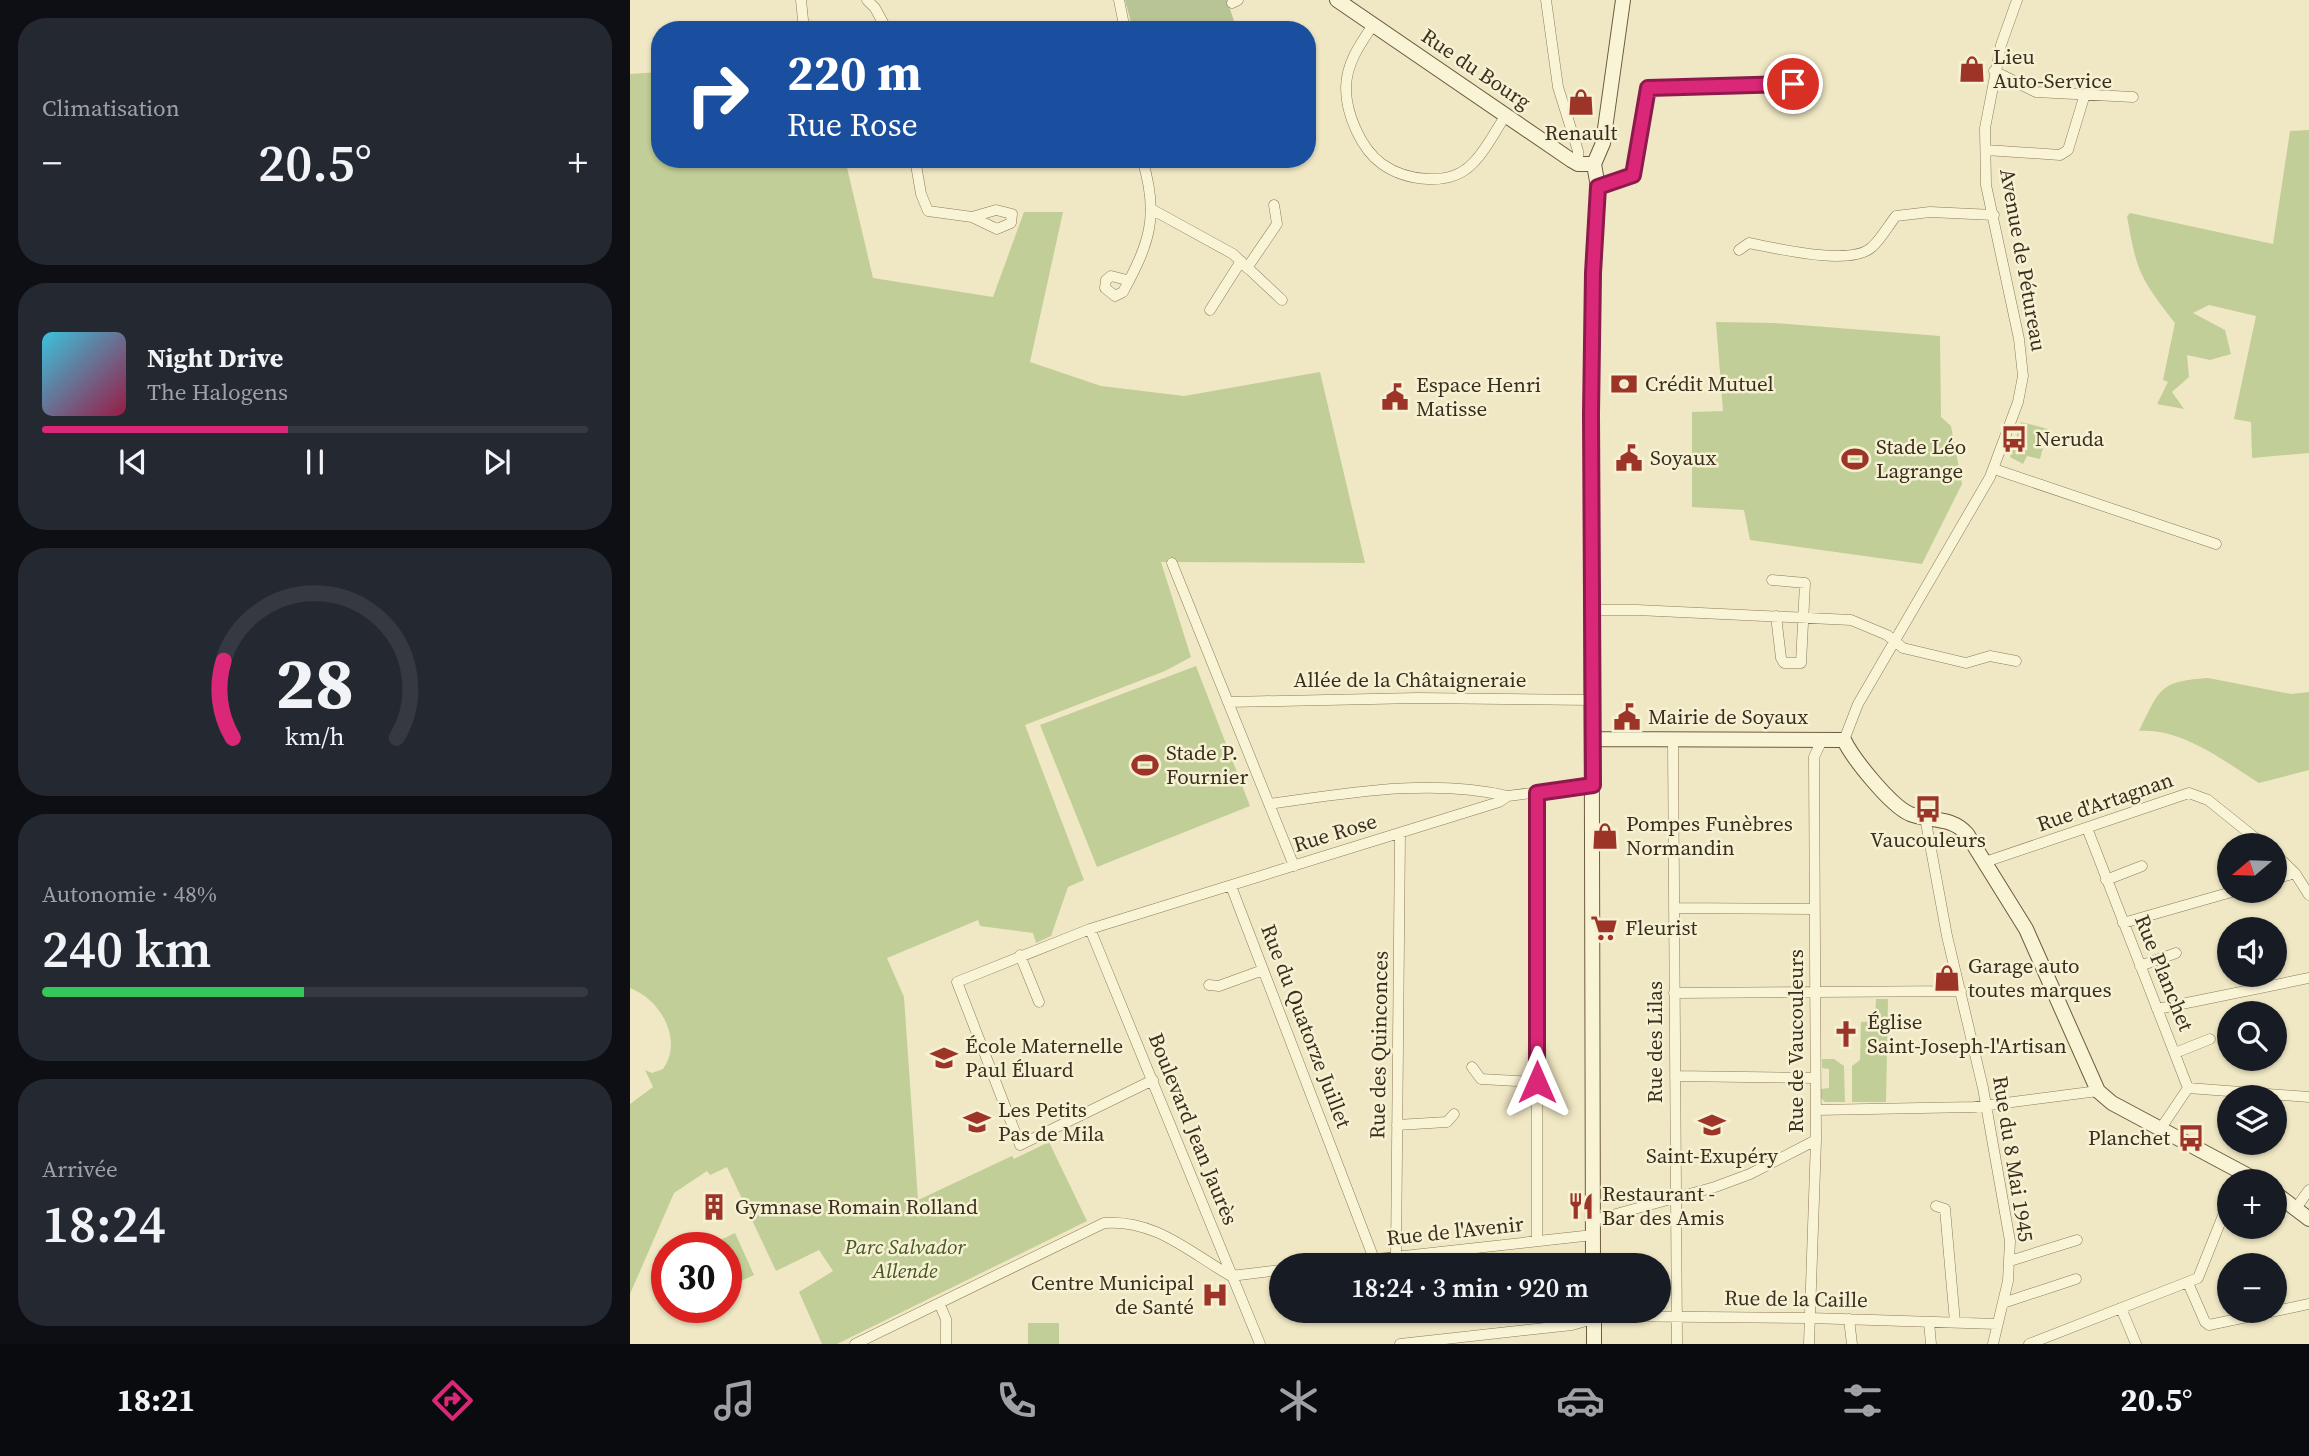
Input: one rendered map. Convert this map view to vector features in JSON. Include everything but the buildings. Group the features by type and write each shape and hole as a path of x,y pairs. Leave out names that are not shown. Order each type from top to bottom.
{"main road":[{"name":"Rue du Bourg","path":"1337,0 1578,164"},
{"path":"1593,1253 1591,414 1593,273 1598,187 1594,164 1602,143 1623,0"},
{"path":"1578,164 1594,164"},
{"path":"1592,739 1844,740 1851,755 1901,809 1957,824 1985,862 2043,963 2098,1091 2112,1103 2232,1169"},
{"path":"2287,1202 2309,1219"},
{"path":"1594,1323 1594,1344"}],"street":[{"path":"801,0 803,21"},
{"path":"1119,0 1123,21"},
{"path":"1546,0 1558,87 1578,151 1578,164"},
{"name":"Avenue de Pétureau","path":"1844,740 1857,705 1994,469 2012,422 2022,376 2016,320 1986,185 1986,116 1994,71 2008,19 2017,0"},
{"path":"873,3 882,21"},
{"path":"1373,25 1349,65 1346,88 1348,109 1364,145 1381,164 1414,177 1434,180 1452,176 1472,165 1506,115"},
{"path":"1994,71 2036,92 2133,97"},
{"path":"1598,187 1633,175 1648,88 1811,83"},
{"path":"1986,150 2060,155 2067,150 2085,94"},
{"path":"916,168 920,194 928,211 946,216 972,217"},
{"path":"1127,280 1136,273 1153,210 1144,168"},
{"path":"1210,310 1277,224 1274,205"},
{"path":"1153,210 1244,265 1271,287 1282,300"},
{"path":"1739,250 1749,243 1794,254 1851,254 1871,249 1896,216 1930,212 1994,215"},
{"path":"1994,469 2216,544"},
{"path":"1172,563 1294,866"},
{"path":"1772,580 1805,583 1801,663 1784,663 1776,616"},
{"path":"1592,610 1851,620 1894,640 1903,648 1966,663 1990,656 2016,661"},
{"name":"Allée de la Châtaigneraie","path":"1229,702 1404,698 1592,700"},
{"name":"Rue des Lilas","path":"1673,740 1677,1344"},
{"name":"Rue de Vaucouleurs","path":"1809,1344 1816,1140 1814,757 1822,740"},
{"name":"Rue Rose","path":"1153,1080 1020,1144 957,982 1090,929 1499,802 1508,796 1593,785"},
{"path":"1269,804 1437,786 1472,788 1508,796"},
{"path":"1537,793 1537,1241"},
{"name":"Rue d'Artagnan","path":"1985,862 2189,793 2208,800 2249,833"},
{"name":"Rue du 8 Mai 1945","path":"1925,817 2001,1177 2010,1241 2010,1261 1993,1344"},
{"name":"Rue Planchet","path":"2087,828 2188,1088"},
{"name":"Rue des Quinconces","path":"1395,1253 1400,833"},
{"path":"2287,865 2309,895"},
{"path":"2106,880 2142,866"},
{"path":"2287,875 2295,873"},
{"name":"Rue du Quatorze Juillet","path":"1231,886 1372,1253"},
{"path":"2123,923 2217,896"},
{"path":"1674,908 1815,909"},
{"name":"Boulevard Jean Jaurès","path":"1090,929 1260,1344"},
{"path":"2140,966 2176,953"},
{"path":"1020,955 1039,1002"},
{"path":"1209,985 1219,986 1263,970"},
{"path":"2157,1009 2309,978"},
{"path":"1674,993 1961,991"},
{"path":"2175,1052 2210,1039"},
{"path":"1472,1067 1481,1079 1537,1082"},
{"path":"1675,1076 1815,1078"},
{"path":"2161,1128 2188,1088 2309,1097"},
{"path":"1816,1110 1986,1106 2098,1091"},
{"path":"1397,1125 1447,1122 1454,1114"},
{"name":"Rue de l'Avenir","path":"1423,1253 1537,1241 1593,1228 1750,1174 1816,1140"},
{"path":"2296,1208 2309,1190"},
{"path":"1936,1206 1945,1209 1955,1322"},
{"path":"855,1344 1089,1228 1108,1222 1125,1222 1160,1231 1231,1276 1269,1271"},
{"path":"2029,1344 2198,1278 2217,1232"},
{"path":"2010,1261 2077,1240"},
{"path":"2003,1303 2076,1279"},
{"path":"2188,1283 2205,1322 2209,1325 2309,1304"},
{"path":"939,1303 946,1319 946,1344"},
{"path":"2122,1308 2136,1344"},
{"name":"Rue de la Caille","path":"1671,1318 1810,1318 1997,1324"},
{"path":"1849,1319 1852,1344"},
{"path":"1929,1322 1931,1344"},
{"name":"Rue de la Caille","path":"1400,1344 1540,1323"}],"green space":[{"path":"1125,0 1227,0 1234,21 1131,21"},
{"name":"Parc Salvador Allende","path":"651,73 651,168 847,168 873,278 993,297 1024,212 1063,212 1030,362 1101,386 1184,396 1320,372 1365,563 1161,562 1191,657 1165,671 1025,725 1084,880 1068,887 1051,936 1036,943 1033,933 980,926 978,920 887,958 904,997 918,1200 1012,1156 1014,1159 1049,1142 1087,1221 837,1344 822,1344 799,1292 833,1271 819,1250 776,1271 727,1167 710,1175 707,1171 674,1193 657,1232 651,1232 651,1246 630,1294 630,1104 653,1087 645,1070 652,1073 663,1069 671,1046 666,1022 659,1011 641,993 630,988 630,74"},
{"path":"2309,130 2309,453 2252,458 2251,422 2234,419 2256,316 2209,305 2193,313 2225,330 2231,354 2210,360 2187,355 2189,377 2172,392 2184,409 2157,404 2168,382 2163,380 2175,323 2147,284 2137,263 2127,216 2130,213 2273,244 2290,131"},
{"path":"1716,322 1775,323 1940,336 1941,417 1951,426 1962,484 1922,564 1750,540 1744,510 1692,507 1692,412 1723,411"},
{"path":"2021,422 2048,429 2040,459 2027,456 2023,464 2010,457"},
{"name":"Stade P. Fournier","path":"1196,666 1250,806 1097,867 1040,725"},
{"path":"2208,678 2291,694 2309,692 2309,770 2259,783 2187,740 2155,731 2139,731 2163,690 2179,682"},
{"path":"1876,999 1888,999 1886,1102 1852,1102 1852,1066 1860,1060 1861,1022 1875,1021"},
{"path":"1822,1059 1834,1059 1844,1066 1845,1102 1825,1102 1821,1098 1821,1089 1829,1088 1829,1069 1822,1068"},
{"path":"742,1248 754,1275 742,1280"},
{"path":"1028,1323 1059,1323 1059,1344 1028,1344"}],"place":[{"name":"Lieu Auto-Service","path":"1972,69"},
{"name":"Renault","path":"1581,102"},
{"name":"Crédit Mutuel","path":"1624,384"},
{"name":"Espace Henri Matisse","path":"1395,397"},
{"name":"Neruda","path":"2014,439"},
{"name":"Soyaux","path":"1629,458"},
{"name":"Stade Léo Lagrange","path":"1855,459"},
{"name":"Mairie de Soyaux","path":"1627,717"},
{"name":"Stade P. Fournier","path":"1145,765"},
{"name":"Vaucouleurs","path":"1928,809"},
{"name":"Pompes Funèbres Normandin","path":"1605,836"},
{"name":"Fleurist","path":"1604,928"},
{"name":"Garage auto toutes marques","path":"1947,978"},
{"name":"Église Saint-Joseph-l'Artisan","path":"1846,1034"},
{"name":"École Maternelle Paul Éluard","path":"944,1058"},
{"name":"Les Petits Pas de Mila","path":"977,1122"},
{"name":"Saint-Exupéry","path":"1712,1125"},
{"name":"Planchet","path":"2191,1138"},
{"name":"Restaurant - Bar des Amis","path":"1581,1206"},
{"name":"Gymnase Romain Rolland","path":"714,1207"},
{"name":"Centre Municipal de Santé","path":"1215,1295"}],"route":[{"path":"1537,1082 1537,793 1593,785 1591,414 1593,273 1598,187 1623,181 1633,175 1648,88 1793,84"}]}
